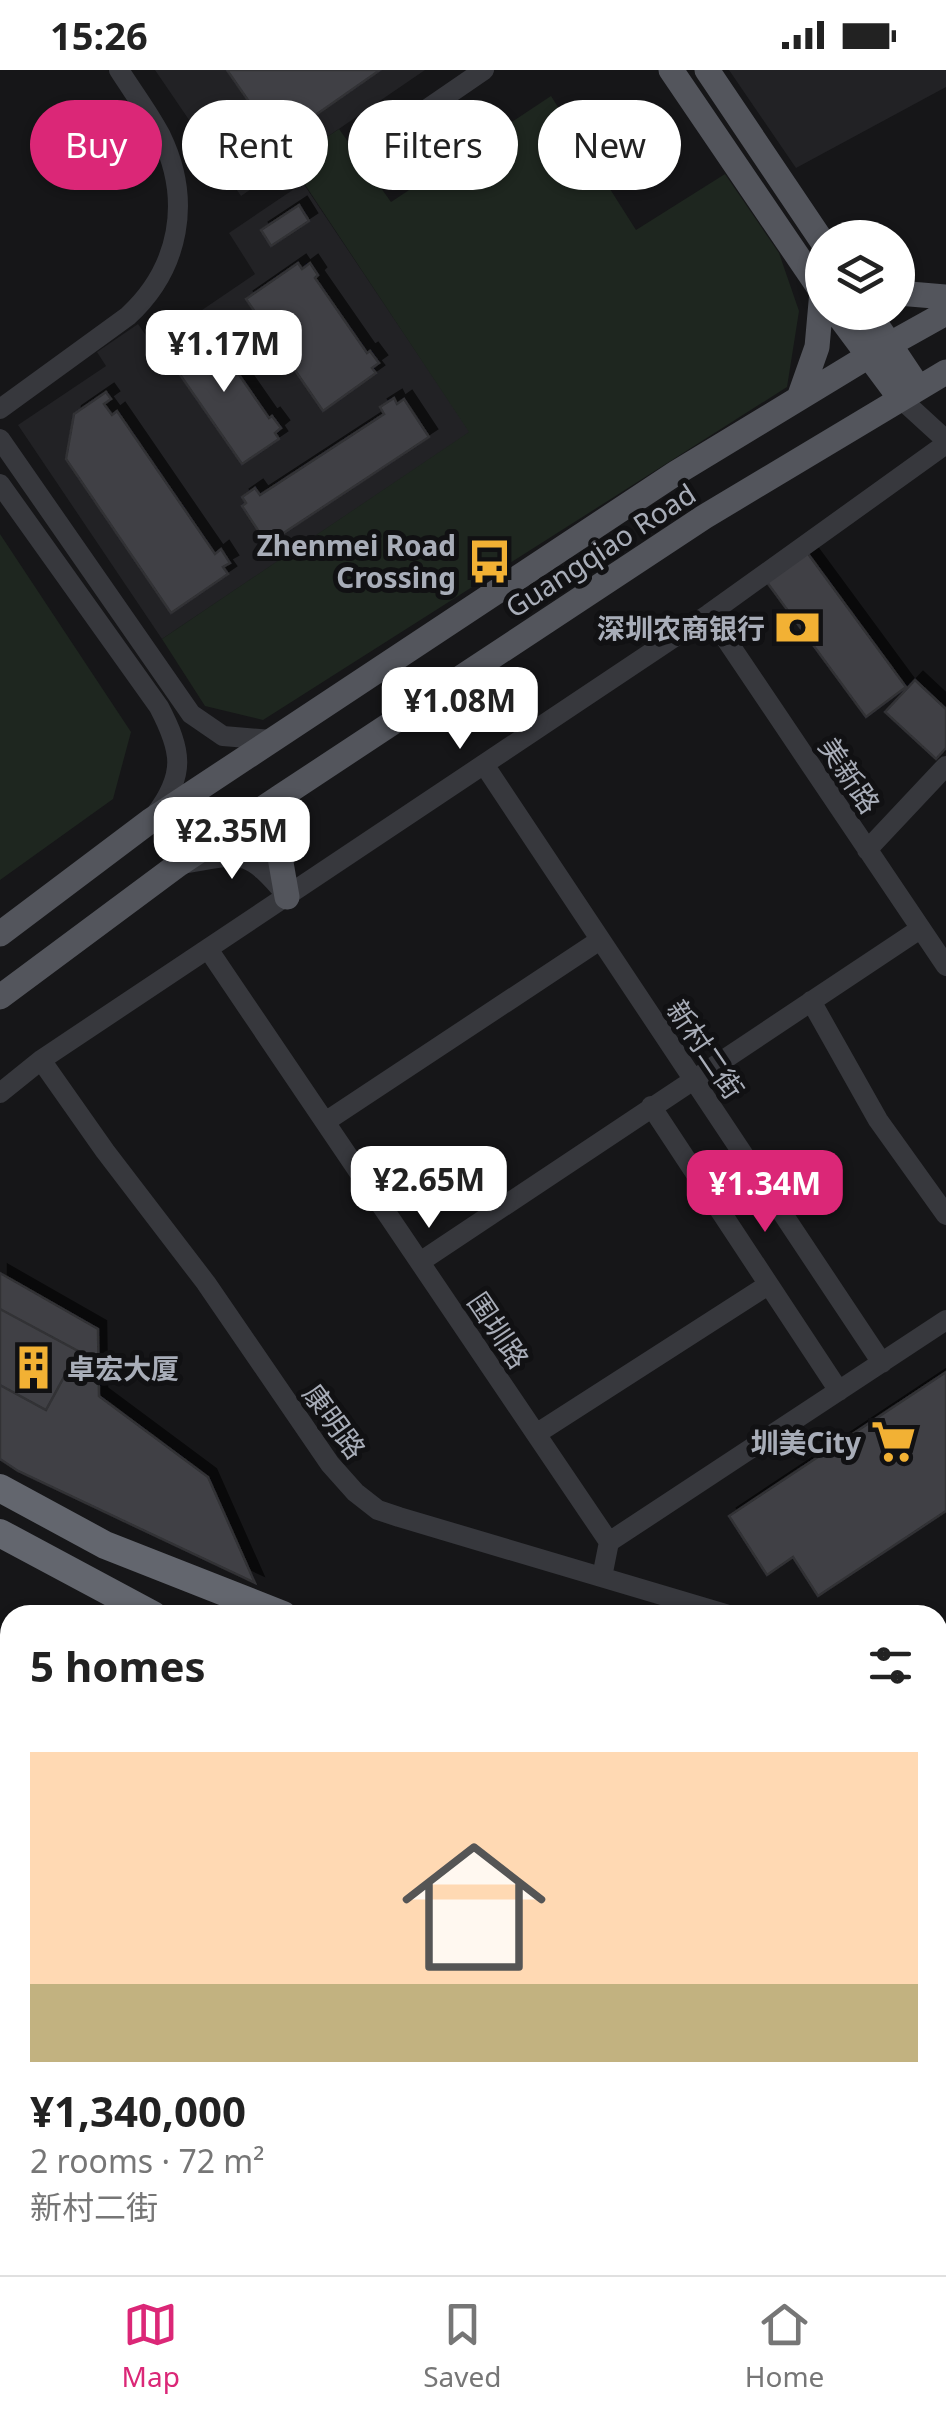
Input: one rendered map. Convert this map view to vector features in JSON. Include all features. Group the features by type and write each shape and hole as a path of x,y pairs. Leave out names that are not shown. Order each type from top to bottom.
{"highway":[{"path":"0,1488 106,1545 259,1605"},
{"path":"0,1534 135,1605"}],"main road":[{"path":"671,70 805,267"},
{"path":"707,70 807,220"},
{"path":"915,294 946,297"},
{"name":"Guangqiao Road","path":"0,934 150,821 660,484 946,313"},
{"path":"798,398 818,347 819,330"},
{"path":"855,330 878,351 909,393"},
{"path":"873,330 878,351"},
{"name":"Guangqiao Road","path":"0,997 179,864 283,795 704,517 946,372"},
{"path":"283,795 278,840 288,896"}],"street":[{"path":"0,408 128,316 146,298 169,260 177,216 171,163 149,115 119,70"},
{"path":"441,100 484,70"},
{"path":"0,1093 41,1060 709,614 946,441 909,393"},
{"path":"0,439 191,714 224,736 272,740"},
{"path":"0,484 160,707 176,740 178,776 166,801 150,821"},
{"name":"美新路","path":"709,614 946,966"},
{"name":"新村二街","path":"485,766 882,1362"},
{"path":"868,850 946,766"},
{"path":"179,864 233,856 255,860 288,896"},
{"path":"420,1262 920,928"},
{"path":"325,1122 600,940"},
{"name":"围圳路","path":"208,949 609,1542"},
{"path":"811,1002 878,1120 946,1215"},
{"name":"康明路","path":"41,1060 105,1152 206,1283 330,1464 355,1492 378,1510 399,1517 695,1605"},
{"path":"651,1106 839,1391"},
{"path":"536,1434 768,1285"},
{"path":"602,1578 609,1542 946,1320"}],"shaded area":[{"path":"155,70 425,70 381,100 348,100 348,123 328,136 328,100 182,100 182,110"},
{"path":"729,70 946,70 946,87 796,168"},
{"path":"538,105 538,190 611,190 636,230 725,174 779,253 799,311 787,387 263,720 205,706 162,639 469,432 309,190 328,190 328,136 339,129 348,142 348,190 382,190 391,202 409,190 518,190 518,118"},
{"path":"293,190 308,190 470,432 162,639 18,425 106,366 97,352 138,324 152,344 255,274 229,233"},
{"path":"0,534 131,732 113,799 0,880"}],"building":[{"path":"227,70 380,70 328,106 328,100 248,100"},
{"path":"299,205 309,221 271,246 261,230"},
{"path":"298,263 302,269 310,263 318,275 315,278 367,353 370,351 379,363 372,368 376,373 323,411 246,299"},
{"path":"200,328 204,334 212,328 220,339 217,343 269,418 272,416 281,428 275,433 279,439 242,464 165,353"},
{"path":"106,392 111,399 104,404 112,415 117,411 215,554 221,549 230,563 223,567 228,574 171,613 66,459 74,414"},
{"path":"394,398 397,404 404,399 429,437 267,544 242,506 246,503 242,497 255,488 260,495 384,414 380,407"},
{"path":"806,551 906,687 866,717 766,581"},
{"path":"915,680 946,709 946,748 936,759 885,712"},
{"path":"0,1273 98,1329 99,1396 208,1477 255,1583 0,1459"},
{"name":"卓宏大厦","path":"0,1309 78,1351 46,1410 0,1385"},
{"name":"圳美City","path":"946,1372 946,1511 818,1596 793,1557 767,1575 729,1516"}],"place":[{"name":"Zhenmei Road Crossing","path":"489,561"},
{"name":"深圳农商银行","path":"798,628"},
{"name":"卓宏大厦","path":"34,1368"},
{"name":"圳美City","path":"894,1442"}]}
